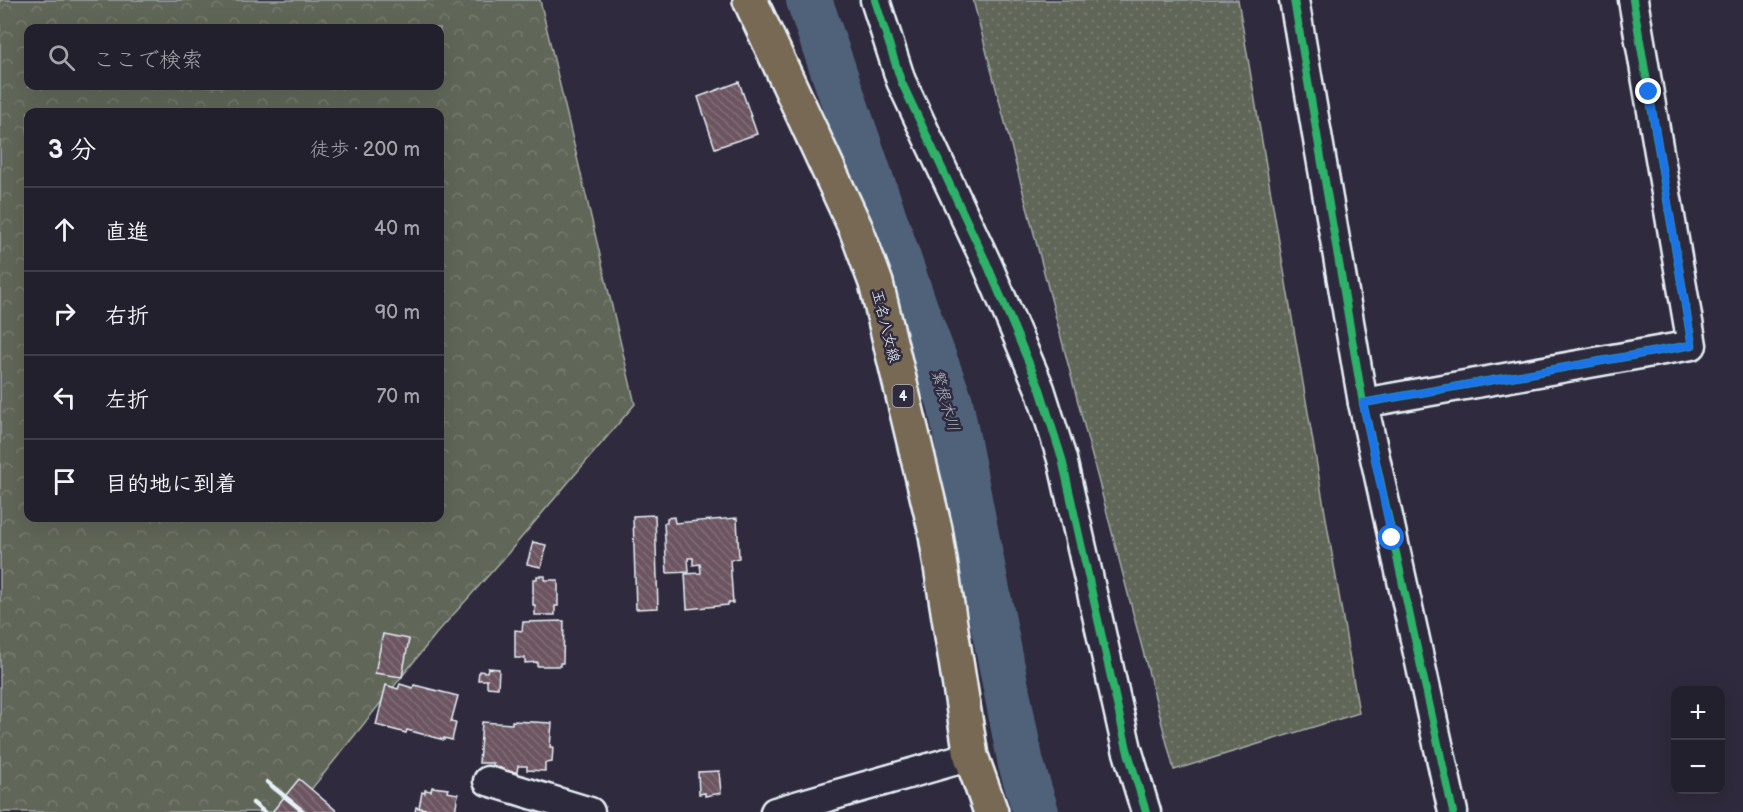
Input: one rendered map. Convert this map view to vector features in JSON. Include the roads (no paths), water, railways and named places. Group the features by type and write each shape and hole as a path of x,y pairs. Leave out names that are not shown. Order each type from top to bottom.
{"main road":[{"name":"玉名八女線","path":"750,0 856,229 876,283 935,529 971,756 991,812"}],"street":[{"path":"875,0 901,81 987,264 1040,389 1062,459 1127,749 1146,812"},
{"path":"1294,0 1363,403 1453,812"},
{"path":"1363,403 1692,345 1633,0"},
{"path":"775,812 971,756"},
{"path":"488,781 590,812"}],"waterway":[{"name":"繁根木川","path":"809,0 915,308 950,402 1021,764 1036,812"}],"railway":[{"path":"267,782 304,812"},
{"path":"253,803 264,812"}]}
